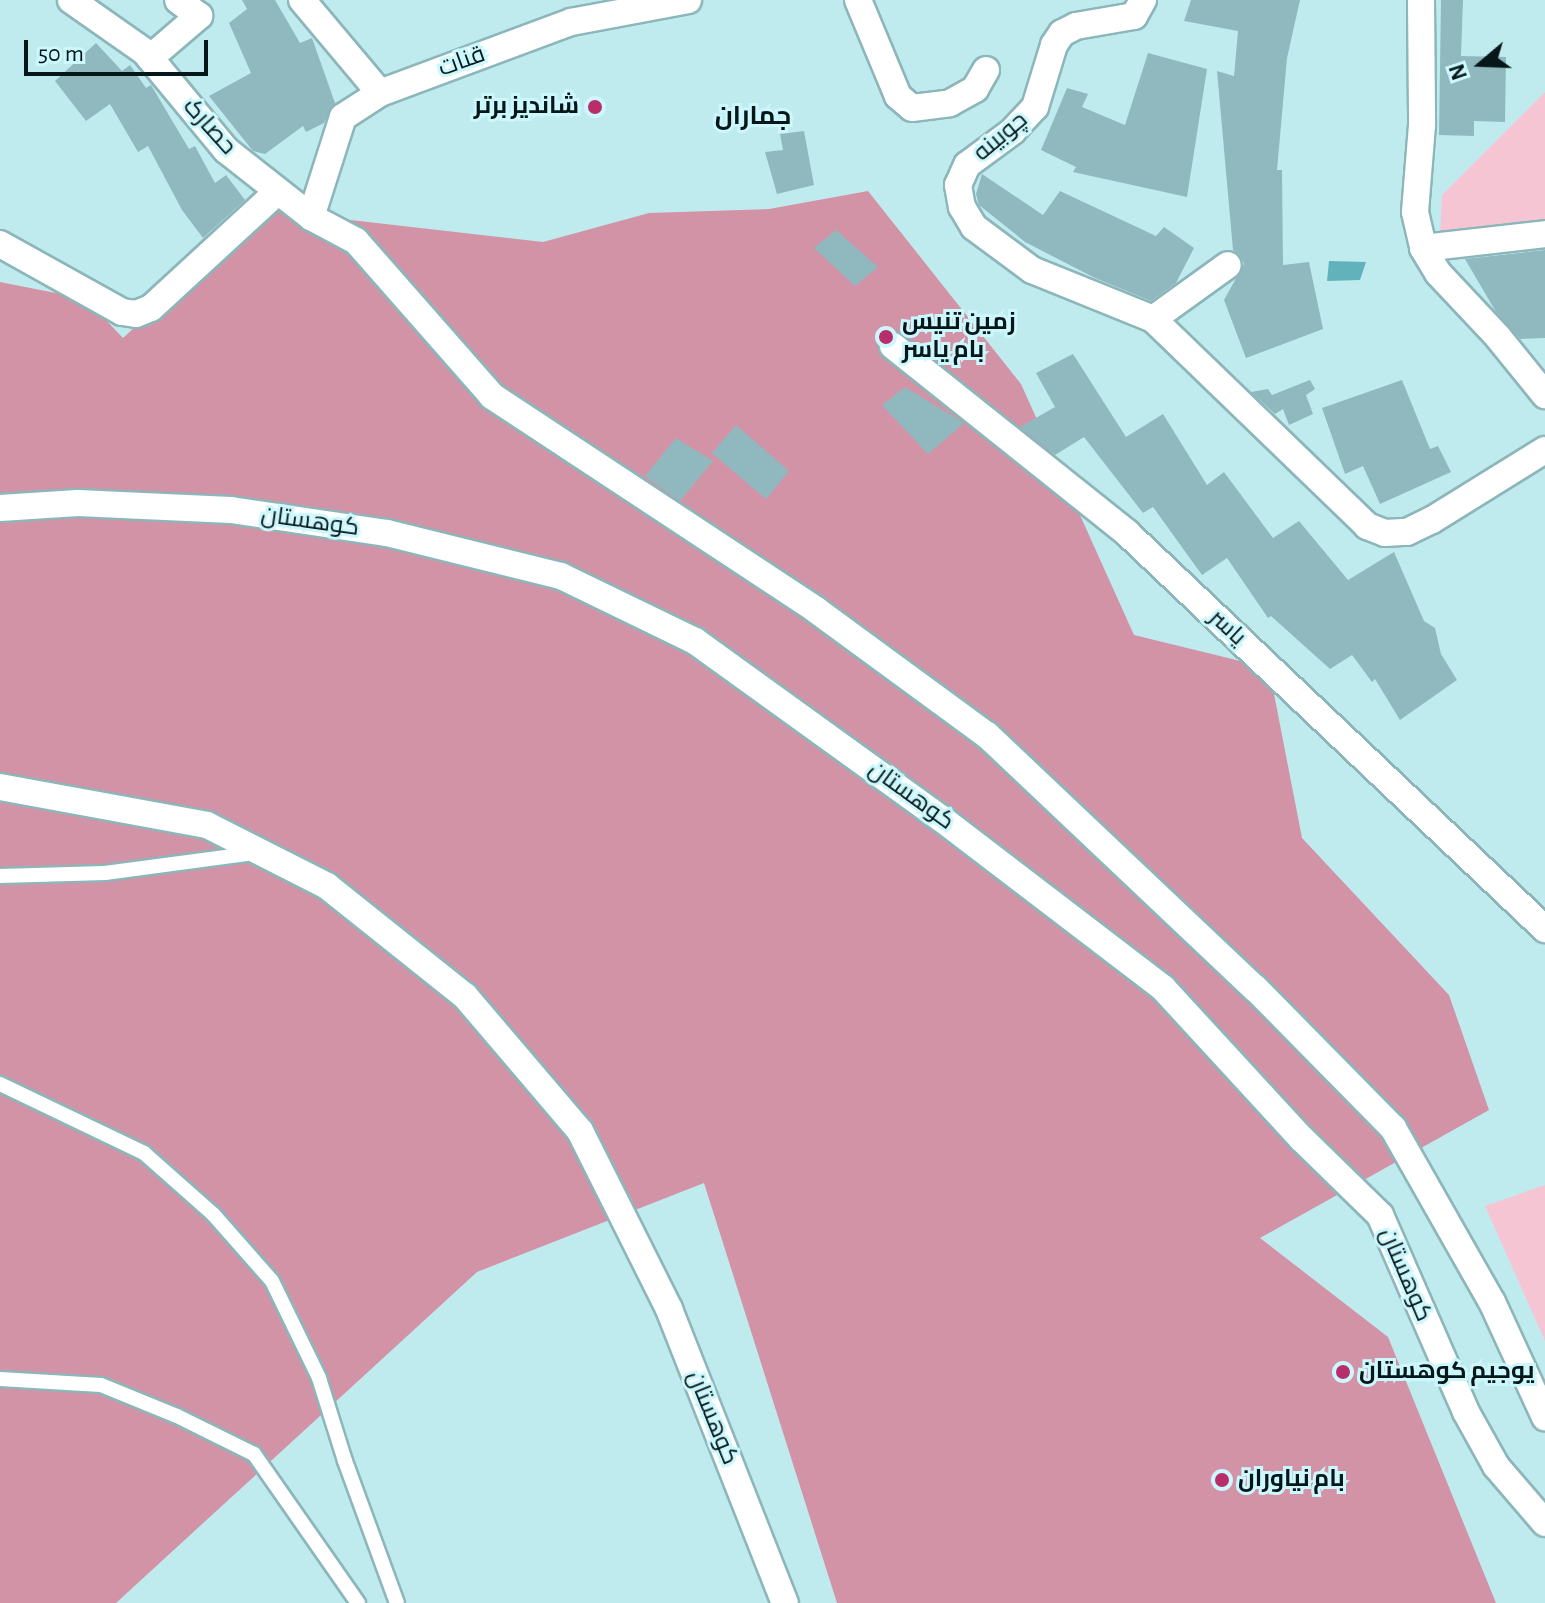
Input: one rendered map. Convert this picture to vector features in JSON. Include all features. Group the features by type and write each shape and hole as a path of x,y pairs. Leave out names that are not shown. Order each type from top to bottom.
{"street":[{"name":"حصارک","path":"71,0 150,58 226,150 311,217"},
{"path":"150,58 199,16 178,0"},
{"path":"302,0 380,93"},
{"name":"قنات","path":"311,217 343,117 380,93 571,22 688,0"},
{"path":"858,0 898,96 912,108 950,103 975,89 986,70"},
{"name":"چوبینه","path":"1143,0 1134,16 1076,26 1062,33 1054,45 1035,107 1013,131 967,165 958,185 962,207 974,227 1032,270 1153,319 1367,526 1385,533 1407,532 1432,520 1545,450"},
{"path":"1421,0 1422,125 1415,212 1423,248 1438,273 1498,337 1545,395"},
{"path":"0,244 122,312 136,314 151,308 277,192"},
{"path":"311,217 356,241 492,396 816,610 987,735 1255,988 1393,1128 1492,1302 1545,1417"},
{"path":"1423,248 1545,234"},
{"path":"1153,319 1228,265"},
{"name":"یاسر","path":"893,346 1127,533 1545,929"},
{"name":"کوهستان","path":"0,508 78,503 231,510 387,533 561,576 695,641 942,819 1163,988 1302,1139 1380,1215 1466,1412 1496,1466 1545,1523"},
{"name":"کوهستان","path":"0,787 207,825 327,886 465,996 580,1131 669,1309 785,1603"}],"lane":[{"path":"0,876 105,873 265,852"},
{"path":"0,1084 144,1153 213,1214 272,1281 319,1378 345,1461 397,1603"},
{"path":"0,1379 101,1385 177,1416 254,1454 358,1603"}],"shaded area":[{"path":"1545,92 1545,224 1440,235 1442,195"},
{"path":"868,191 1021,384 1134,635 1269,668 1302,838 1449,995 1489,1110 1260,1238 1388,1337 1496,1603 837,1603 704,1183 477,1272 116,1603 0,1603 0,282 86,299 123,338 263,210 543,242 649,213 769,209"},
{"path":"1545,1185 1545,1341 1485,1206"}],"water":[{"path":"1329,261 1366,262 1360,280 1327,281"}],"building":[{"path":"242,0 275,0 300,43 312,38 335,103 324,123 306,132 303,126 265,154 253,151 209,96 251,73 229,23 247,9"},
{"path":"1191,0 1300,0 1287,58 1277,170 1282,170 1283,265 1309,262 1323,329 1246,358 1224,300 1244,264 1240,255 1233,250 1217,71 1234,76 1238,31 1184,21"},
{"path":"1441,0 1463,0 1461,56 1506,57 1505,122 1474,121 1474,136 1439,135"},
{"path":"96,43 122,71 130,65 146,88 151,85 189,149 195,146 215,183 226,175 245,200 203,238 182,210 148,146 138,152 110,104 86,121 55,81"},
{"path":"1148,53 1207,69 1187,197 1073,172 1076,167 1041,150 1067,88 1088,94 1082,107 1125,125"},
{"path":"804,131 814,185 777,194 765,152 783,150 780,134"},
{"path":"982,174 1043,215 1060,191 1156,236 1164,227 1194,248 1176,283 1151,301 1095,278 1025,242 979,205 976,194"},
{"path":"836,230 878,267 855,286 814,248"},
{"path":"1545,250 1545,338 1520,339 1496,312 1465,259"},
{"path":"1073,354 1126,437 1163,414 1207,485 1224,472 1273,538 1299,521 1348,580 1394,552 1424,621 1435,628 1441,654 1457,680 1400,720 1375,679 1372,682 1352,655 1330,669 1271,616 1268,618 1227,558 1202,575 1153,507 1143,513 1084,437 1055,455 1020,427 1055,407 1036,373"},
{"path":"1310,380 1315,389 1306,395 1313,414 1289,425 1283,409 1275,414 1251,392 1268,389 1272,395"},
{"path":"1402,380 1430,449 1438,446 1451,472 1380,504 1363,466 1345,474 1322,408"},
{"path":"905,387 964,423 928,454 882,405"},
{"path":"736,425 789,471 766,499 712,453"},
{"path":"676,438 713,461 680,501 645,476"}],"place":[{"name":"شاندیز برتر","path":"595,107"},
{"name":"زمین تنیس بام یاسر","path":"886,337"},
{"name":"یوجیم کوهستان","path":"1343,1372"},
{"name":"بام نیاوران","path":"1222,1480"}],"district":[{"name":"جماران","path":"753,117"}]}
